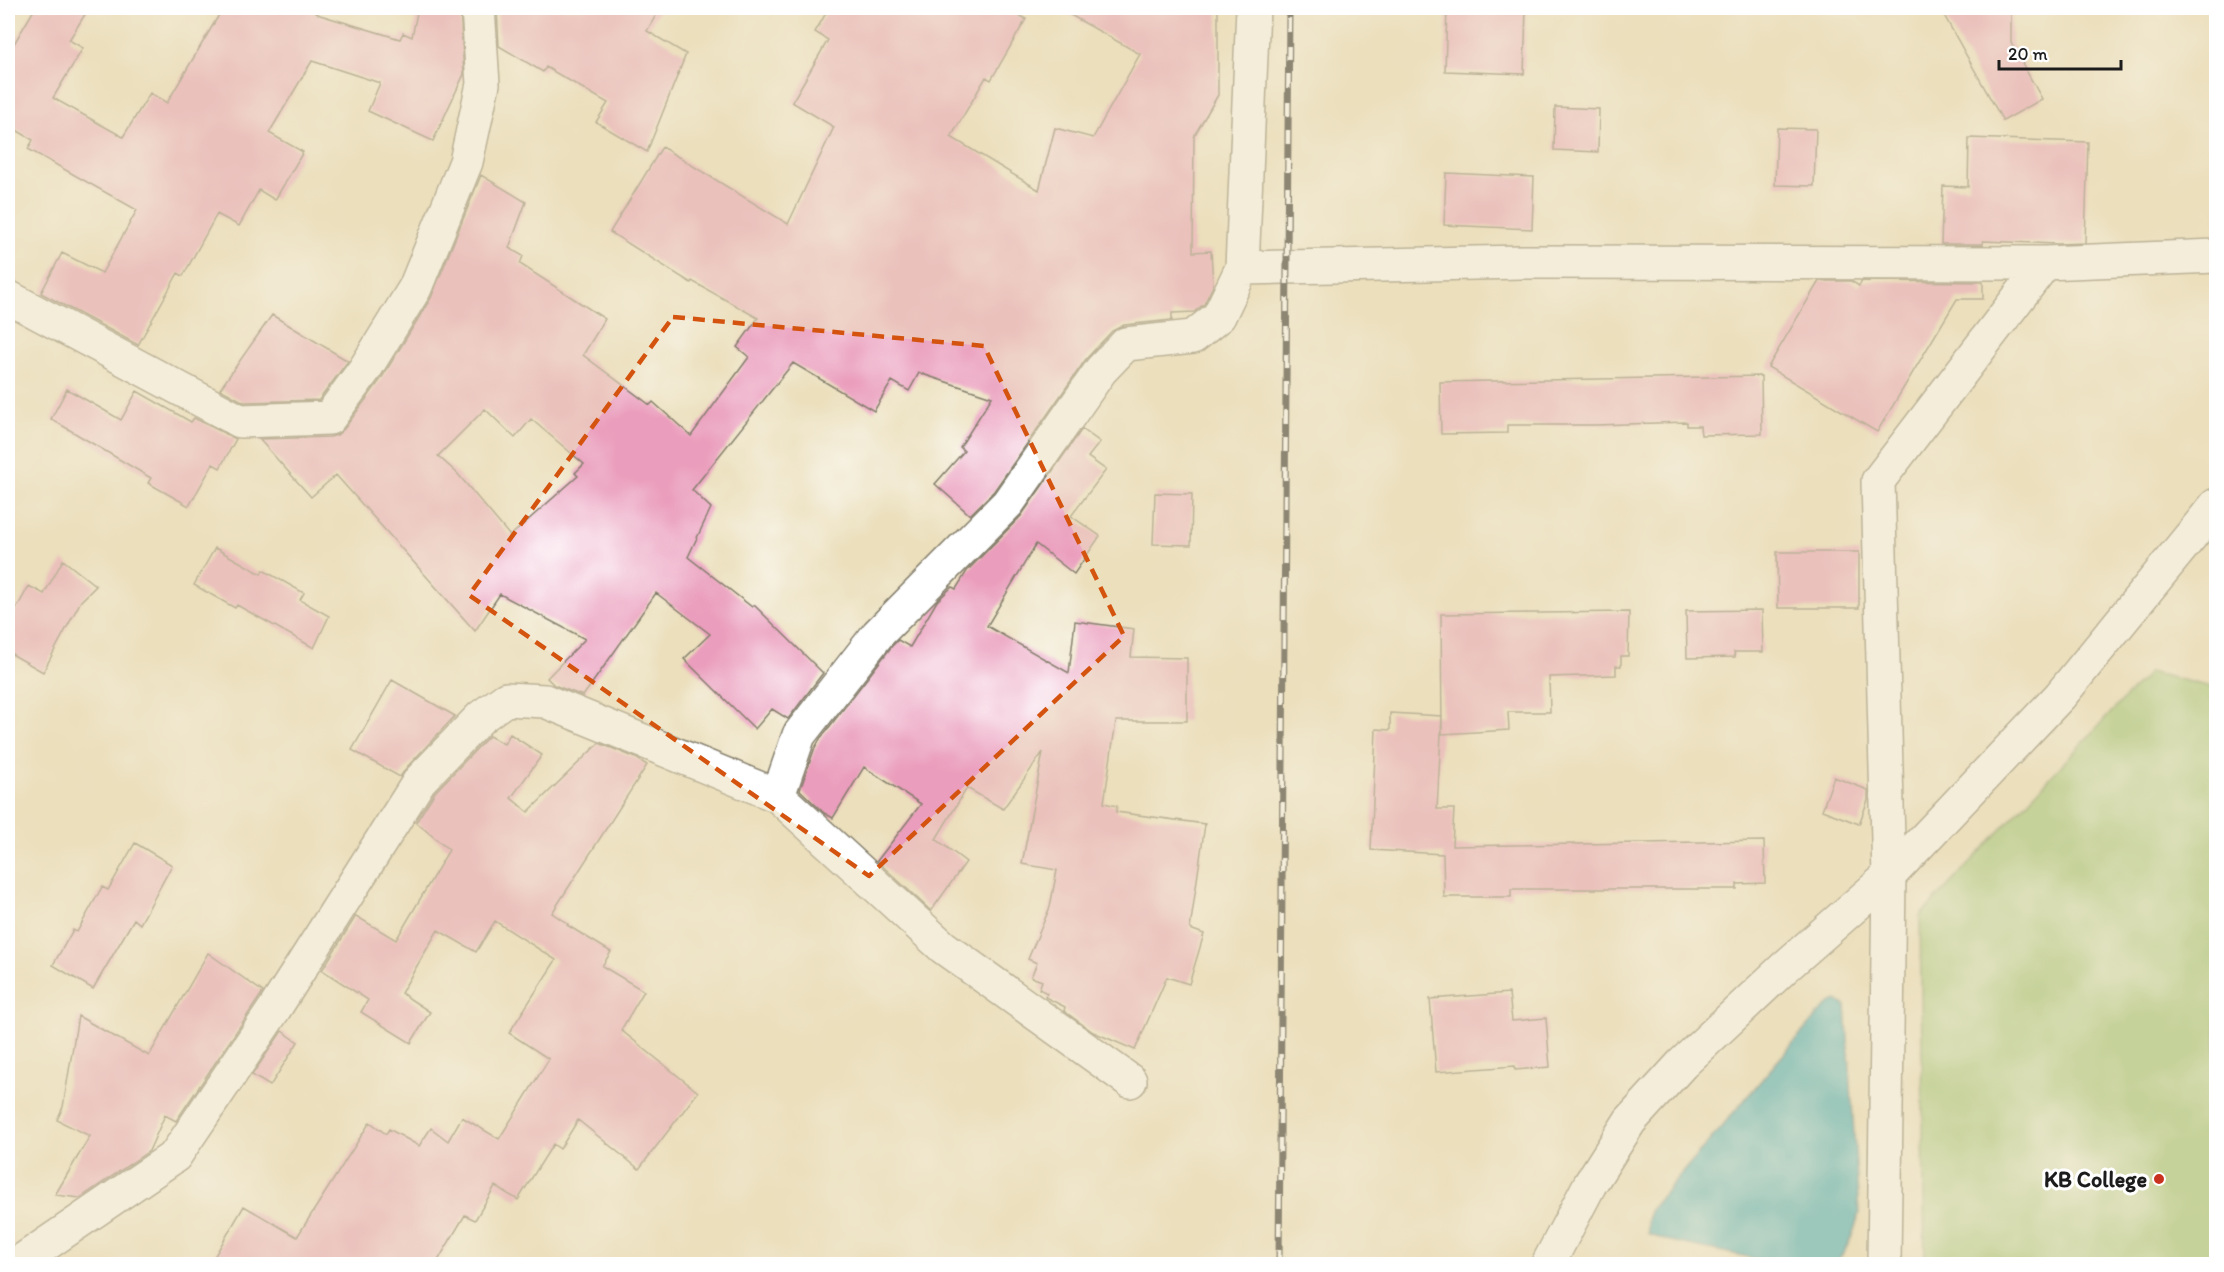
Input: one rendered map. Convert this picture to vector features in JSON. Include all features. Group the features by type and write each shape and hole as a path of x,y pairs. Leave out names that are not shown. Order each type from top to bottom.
{"street":[{"path":"8,297 240,421 329,418 365,369 415,288 466,162 483,84 478,8"},
{"path":"778,796 799,735 878,634 1008,503 1101,370 1126,344 1193,337 1219,316 1242,268 1253,8"},
{"path":"1242,268 1522,262 2045,263 2217,256"},
{"path":"1884,1264 1889,876 1878,482 2045,263"},
{"path":"1548,1264 1590,1184 1630,1121 1682,1064 1784,968 1889,876 2060,696 2217,505"},
{"path":"17,1264 175,1156 275,1008 420,780 481,717 506,699 545,701 778,796 943,947 1130,1081"}],"highlighted area":[{"path":"673,317 984,346 1124,636 869,876 469,595"}],"green space":[{"path":"2149,672 2216,688 2216,1264 1925,1264 1920,916"}],"water":[{"path":"1837,1000 1846,1006 1859,1213 1850,1241 1839,1259 1834,1264 1782,1264 1661,1239 1648,1234 1647,1220 1651,1209 1818,1014"}],"building":[{"path":"35,8 89,8 69,40 83,48 53,98 123,137 150,93 167,103 223,8 307,8 320,15 400,39 403,33 412,37 418,8 460,8 464,74 433,141 368,111 380,83 312,61 269,133 303,152 275,200 259,190 239,226 217,214 183,276 178,273 138,345 41,293 62,253 102,273 137,210 28,149 33,140 8,125 8,54"},
{"path":"497,8 660,8 647,31 686,54 647,152 596,122 608,103 546,67 543,72 499,46"},
{"path":"829,8 1006,8 1026,19 991,80 986,77 951,137 1039,190 1055,128 1093,138 1140,54 1058,8 1218,8 1218,95 1194,136 1193,252 1211,251 1213,286 1204,304 1194,312 1172,313 1172,320 1124,325 1112,331 1086,359 994,491 970,515 935,484 964,451 960,447 992,397 919,373 909,391 892,381 874,411 793,363 692,490 711,508 688,557 752,607 754,605 823,673 788,719 772,709 755,729 684,659 710,634 656,593 583,696 554,685 547,678 585,639 500,594 475,631 336,475 311,497 259,439 330,437 344,429 381,379 431,298 481,175 526,202 509,248 523,256 520,264 605,319 583,355 650,405 653,402 691,436 749,357 737,347 758,318 692,281 691,283 610,232 662,147 788,224 834,127 792,102 828,40 815,32","holes":["485,409 515,438 531,419 584,464 575,473 578,476 510,536 457,473 438,456"]},
{"path":"1447,8 1526,8 1524,74 1445,71"},
{"path":"1940,8 2011,8 2011,43 2042,99 2003,121"},
{"path":"1555,107 1599,109 1598,152 1554,150"},
{"path":"1777,128 1816,129 1814,186 1775,185"},
{"path":"1969,138 2088,142 2085,243 1983,241 1983,244 1941,244 1943,186 1968,187"},
{"path":"1446,173 1534,177 1532,229 1444,225"},
{"path":"1819,281 1851,281 1859,286 1862,281 1983,282 1983,299 1957,299 1877,432 1768,367"},
{"path":"272,315 348,361 319,400 244,402 220,389"},
{"path":"1761,376 1762,434 1701,435 1700,426 1687,426 1687,422 1507,425 1507,433 1441,434 1440,382"},
{"path":"67,389 121,420 137,391 191,422 194,418 236,439 220,468 213,464 189,506 148,483 151,478 51,419"},
{"path":"1082,429 1100,442 1088,457 1106,470 1071,516 1100,536 1074,574 1036,544 987,626 1069,673 1075,621 1134,629 1131,657 1187,658 1187,721 1116,721 1104,803 1117,806 1116,812 1205,824 1190,929 1204,934 1189,984 1167,977 1135,1050 1093,1032 1064,1011 1065,1007 1045,997 1047,993 1039,989 1042,981 1031,977 1037,963 1028,959 1050,907 1057,870 1022,864 1043,752 1003,809 967,788 936,839 966,862 931,911 877,861 921,804 864,767 833,818 824,813 800,790 820,739 892,646 898,640 910,647 937,601 952,587 956,589 967,571 1021,516"},
{"path":"1155,493 1192,494 1191,545 1153,544"},
{"path":"215,548 261,574 263,570 304,593 300,600 329,616 314,648 237,605 235,608 194,585"},
{"path":"1777,552 1859,552 1859,608 1778,608"},
{"path":"63,560 96,586 81,601 43,672 8,652 8,624 29,586 44,594"},
{"path":"1762,610 1763,652 1734,652 1735,657 1687,658 1686,611"},
{"path":"1629,612 1628,656 1621,656 1621,666 1616,666 1616,675 1549,677 1550,712 1508,712 1509,730 1442,734 1441,614"},
{"path":"392,680 455,716 400,777 352,750"},
{"path":"1390,713 1442,716 1437,809 1454,809 1452,846 1764,841 1765,883 1737,884 1737,889 1511,889 1511,897 1444,897 1443,854 1371,850 1376,729 1390,730"},
{"path":"510,734 542,755 511,798 528,812 599,743 647,765 552,913 611,952 602,966 644,991 621,1030 698,1092 639,1169 578,1120 560,1149 553,1144 518,1200 495,1186 475,1220 465,1215 436,1264 210,1264 244,1206 297,1237 370,1122 386,1134 389,1129 419,1146 431,1128 448,1141 462,1117 499,1139 549,1059 509,1033 556,960 495,921 476,952 438,930 401,993 430,1012 411,1043 361,1012 368,1000 322,970 356,916 396,940 449,850 416,822 435,792 489,736 504,744"},
{"path":"1834,777 1868,790 1868,800 1859,824 1822,810"},
{"path":"135,843 172,865 140,924 134,919 93,989 53,965 73,930 77,932 102,887 108,890"},
{"path":"208,953 263,992 176,1121 165,1115 149,1151 80,1198 55,1195 90,1136 57,1120 63,1107 78,1016 149,1056"},
{"path":"1509,993 1512,1021 1546,1018 1550,1067 1515,1070 1515,1066 1436,1072 1430,999"},
{"path":"282,1031 298,1042 270,1086 252,1075"}],"railway":[{"path":"1279,1264 1289,8"}],"place":[{"name":"KB College","path":"2159,1179"}]}
